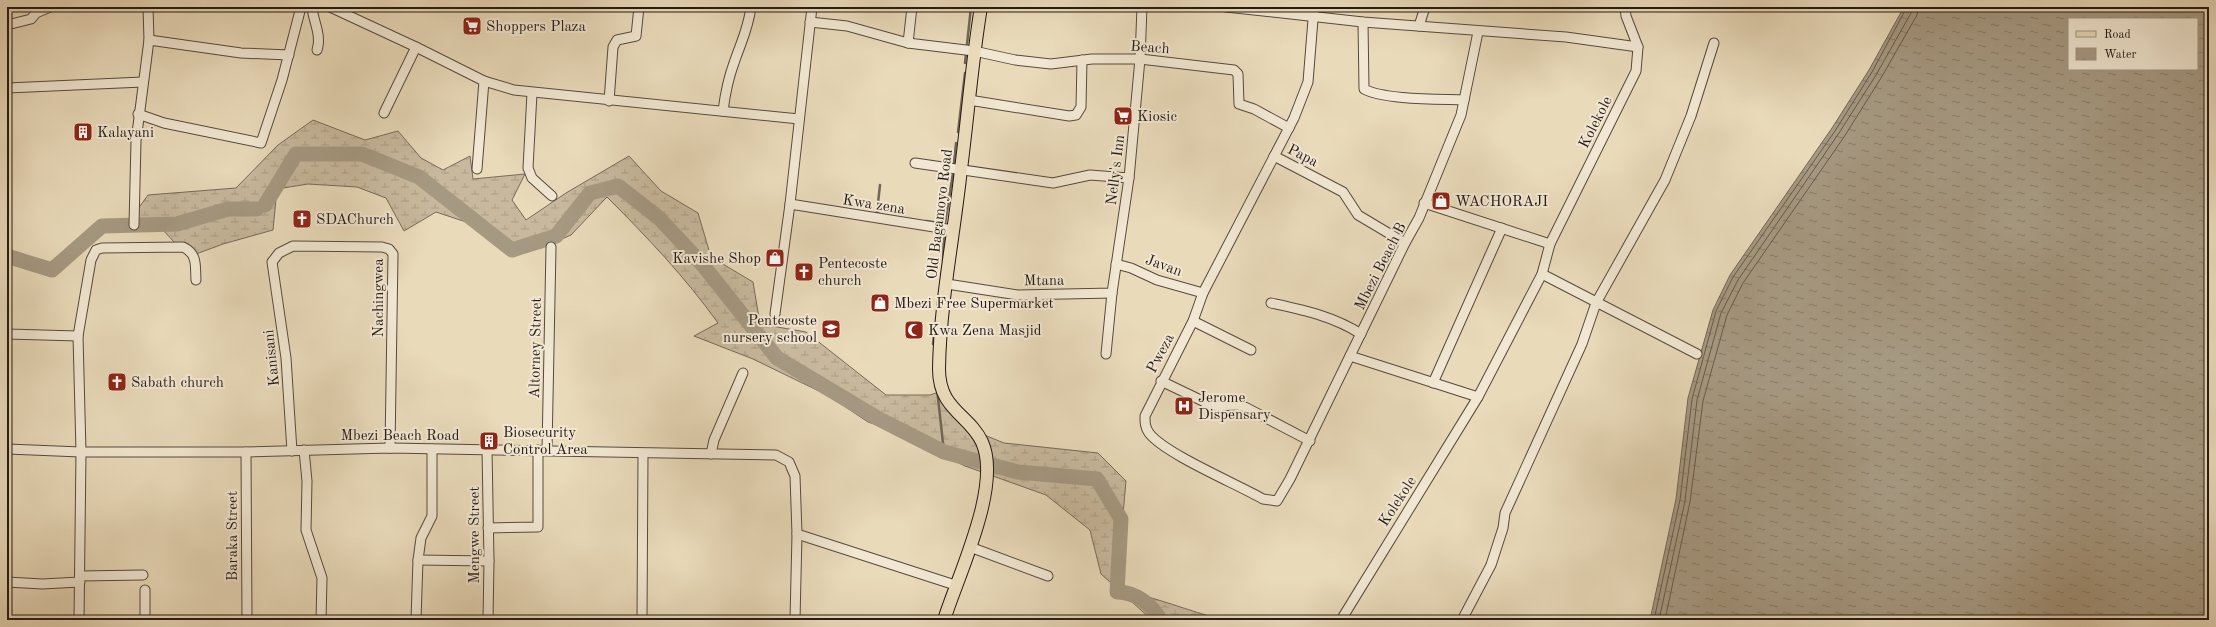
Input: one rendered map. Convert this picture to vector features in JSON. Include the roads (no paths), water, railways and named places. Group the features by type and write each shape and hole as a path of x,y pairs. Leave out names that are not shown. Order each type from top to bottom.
{"main road":[{"name":"Old Bagamoyo Road","path":"944,620 955,585 970,547 984,496 986,476 985,450 981,440 950,405 944,394 939,372 942,316 961,170 974,51 981,7"}],"street":[{"path":"7,25 31,19 36,13 50,7"},
{"path":"134,225 138,114 149,40 148,7"},
{"path":"138,114 164,123 261,143 289,55 301,7"},
{"path":"312,7 318,34 317,50"},
{"path":"330,7 484,81 532,93 555,94 609,101 799,119"},
{"path":"609,101 612,47 617,40 636,36 639,7"},
{"path":"723,111 727,86 734,63 746,37 751,7"},
{"path":"775,314 790,204 812,7"},
{"path":"908,43 912,7"},
{"name":"Nelly's Inn","path":"1116,264 1130,178 1140,59 1142,7"},
{"path":"1226,7 1314,11 1363,22 1478,32 1566,37 1638,47"},
{"path":"1419,26 1425,7"},
{"name":"Kolekole","path":"1340,620 1478,397 1542,274 1550,244 1636,71 1638,47 1626,16 1625,7"},
{"name":"Papa","path":"1314,11 1308,82 1289,128 1274,156 1344,192 1358,215 1405,243"},
{"name":"Beach","path":"810,22 847,26 908,43 974,51 1015,60 1052,64 1082,60 1140,59 1234,70 1238,74 1239,104 1254,109 1289,128"},
{"path":"1363,22 1364,89 1369,92 1399,96 1464,100"},
{"name":"Mbezi Beach B","path":"1277,502 1310,441 1405,243 1419,218 1424,203 1452,141 1461,115 1478,32"},
{"path":"149,40 241,53 289,55"},
{"path":"1462,620 1490,565 1503,528 1505,513 1582,344 1596,303 1665,180 1690,116 1714,43"},
{"path":"384,113 416,47"},
{"path":"968,100 1069,116 1076,115 1082,107 1082,60"},
{"path":"476,169 484,81"},
{"path":"7,88 143,82"},
{"path":"532,93 528,168 532,178 552,196"},
{"name":"Pweza","path":"1274,156 1203,293 1193,321 1161,381 1145,416 1145,427 1150,434 1166,447 1263,499 1277,502"},
{"path":"915,163 1053,184 1090,175 1130,178"},
{"path":"1424,203 1550,244"},
{"name":"Kwa zena","path":"790,204 953,230"},
{"path":"1433,383 1502,228"},
{"name":"Nachingwea","path":"272,262 279,253 293,246 382,247 392,251 394,258 390,448"},
{"path":"79,620 81,452 78,336 91,260 96,250 108,248 183,247 192,253 195,258 196,280"},
{"name":"Altorney Street","path":"488,528 538,527 543,450 551,247"},
{"name":"Kanisani","path":"272,262 286,358 292,451"},
{"path":"1106,354 1116,264"},
{"name":"Javan","path":"1116,264 1131,268 1157,280 1203,293"},
{"path":"1542,274 1697,354"},
{"name":"Mtana","path":"947,284 1018,294 1112,293"},
{"path":"1270,303 1315,312 1345,324 1361,334"},
{"path":"1193,321 1251,350"},
{"path":"7,334 78,336"},
{"path":"1350,356 1478,397"},
{"path":"711,454 714,440 743,373"},
{"path":"1161,381 1213,406 1237,405 1245,407 1310,441"},
{"name":"Mbezi Beach Road","path":"7,449 81,452 246,452 390,448 543,450 643,454 776,455 789,462 795,476 798,534"},
{"path":"416,620 418,560 421,538 432,516 432,449"},
{"name":"Mengwe Street","path":"487,449 489,561 488,620"},
{"path":"304,450 307,481 306,530 322,578 320,620"},
{"name":"Baraka Street","path":"246,452 247,620"},
{"path":"642,620 643,454"},
{"path":"795,620 798,534 955,585"},
{"path":"970,547 1048,576"},
{"path":"418,560 489,561"},
{"path":"7,582 42,584 80,579 143,575"},
{"path":"145,590 145,620"}],"water":[{"path":"1904,7 2209,7 2209,620 1650,620 1676,499 1688,398 1713,310 1730,275 1832,128 1869,70"}],"waterway":[{"path":"965,63 971,7"},
{"path":"958,132 965,73"},
{"path":"954,163 956,143"},
{"path":"265,205 296,154 362,154 419,177 512,250 556,236 590,193 618,186 659,218 702,264 777,358 879,419 944,452 1018,472 1097,479 1121,519 1117,592 1130,594 1142,600 1148,604 1160,620"},
{"path":"926,221 945,224 953,173"},
{"path":"880,185 877,212 880,215"},
{"path":"7,256 52,270 102,226 177,224 228,209 257,209"},
{"path":"943,261 944,235"},
{"path":"933,344 935,328"},
{"path":"937,389 944,452"}],"place":[{"name":"Shoppers Plaza","path":"472,26"},
{"name":"Kiosic","path":"1123,116"},
{"name":"Kalayani","path":"83,132"},
{"name":"WACHORAJI","path":"1441,201"},
{"name":"SDAChurch","path":"302,219"},
{"name":"Kavishe Shop","path":"775,258"},
{"name":"Pentecoste church","path":"804,272"},
{"name":"Mbezi Free Supermarket","path":"880,303"},
{"name":"Pentecoste nursery school","path":"831,329"},
{"name":"Kwa Zena Masjid","path":"914,330"},
{"name":"Sabath church","path":"117,382"},
{"name":"Jerome Dispensary","path":"1184,406"},
{"name":"Biosecurity Control Area","path":"489,441"}]}
